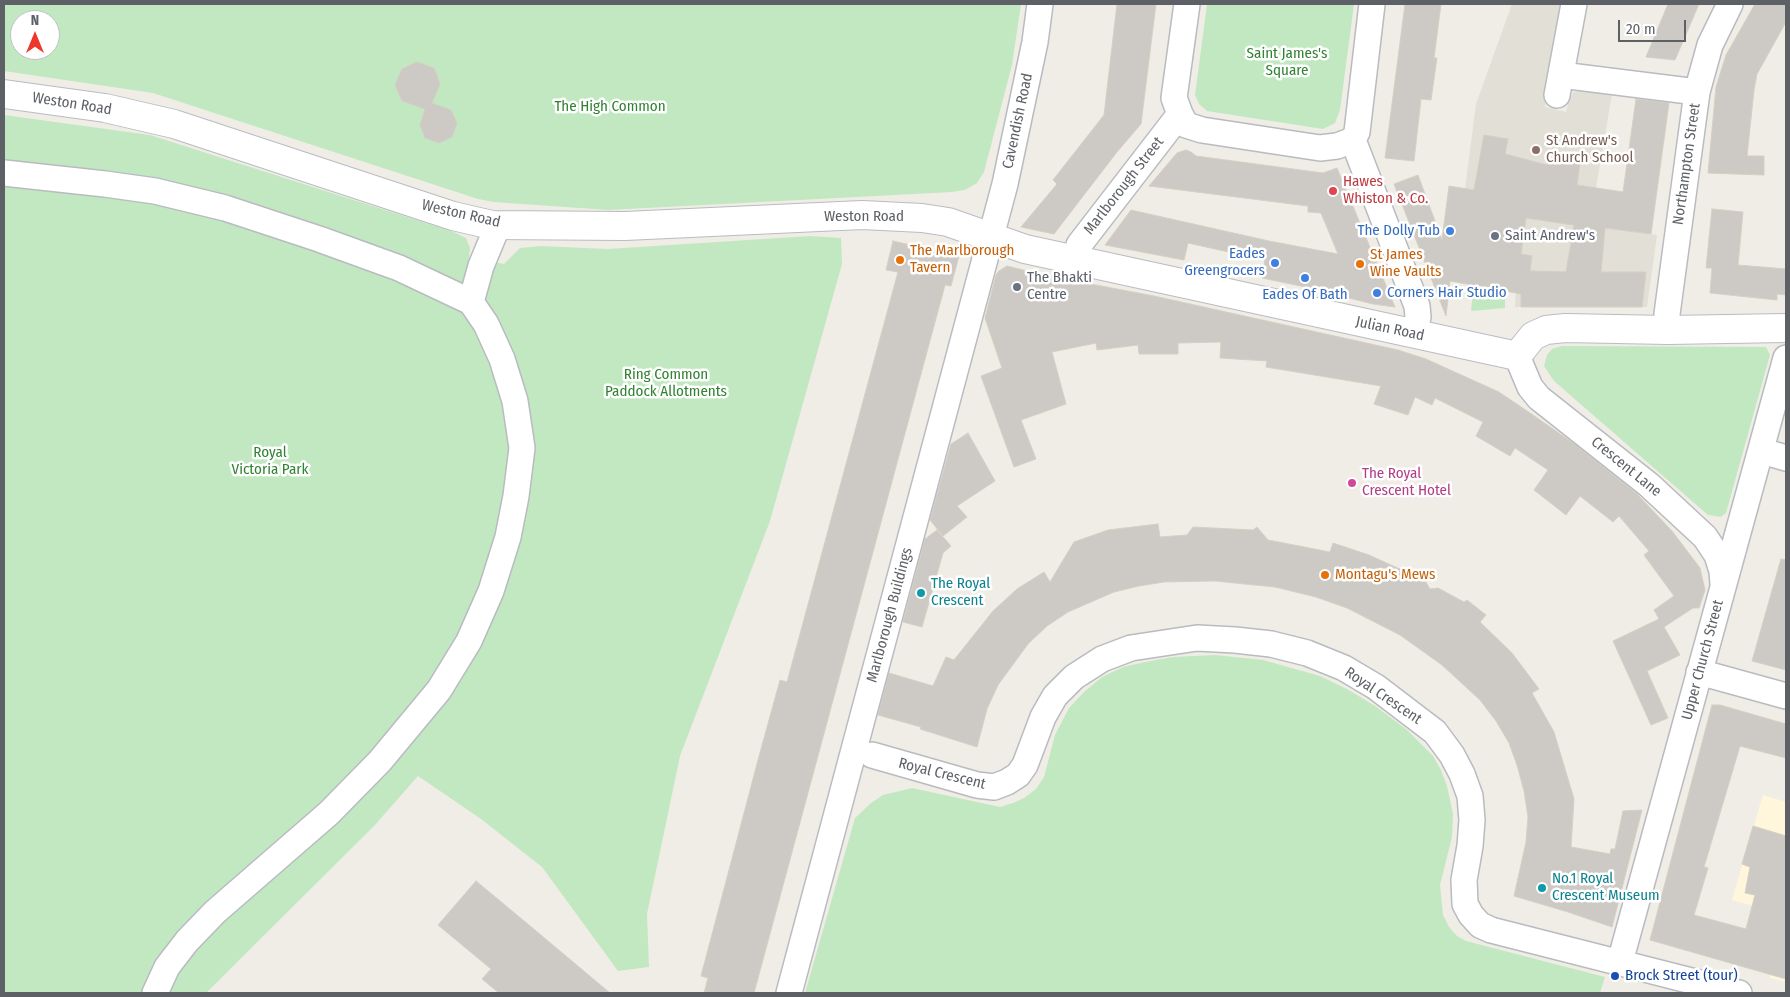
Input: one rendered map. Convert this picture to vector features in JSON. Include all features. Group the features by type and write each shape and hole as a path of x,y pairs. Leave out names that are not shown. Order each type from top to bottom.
{"street":[{"name":"Cavendish Road","path":"990,236 1005,184 1035,42 1040,4"},
{"path":"1187,4 1174,98 1186,125 1212,132 1320,148 1337,146 1353,140 1357,132 1372,4"},
{"path":"1574,4 1559,85 1697,92"},
{"name":"Northampton Street","path":"1668,330 1667,314 1697,92 1710,45 1730,4"},
{"name":"Weston Road","path":"4,94 105,108 174,124 453,216 498,225 625,226 893,215 948,222 990,236"},
{"name":"Marlborough Street","path":"1075,260 1079,245 1180,114"},
{"path":"1353,140 1417,306 1418,317 1414,334"},
{"path":"4,173 155,191 225,208 320,239 399,268 471,302 486,324 502,359 515,401 522,448 516,496 508,537 491,591 469,641 439,690 380,761 329,813 215,912 187,941 167,968 155,993"},
{"path":"471,302 481,266 498,225"},
{"name":"Julian Road","path":"990,236 1025,249 1517,356"},
{"name":"Marlborough Buildings","path":"789,993 990,236"},
{"path":"1517,356 1533,336 1546,330 1565,328 1668,330 1786,328"},
{"name":"Crescent Lane","path":"1517,356 1530,387 1539,398 1649,485 1705,537 1717,556 1724,585"},
{"name":"Upper Church Street","path":"1620,962 1699,672 1762,451 1786,358"},
{"path":"1762,451 1786,458"},
{"name":"Royal Crescent","path":"872,755 977,785 994,787 1018,775 1025,765 1042,717 1055,696 1074,677 1102,659 1131,648 1197,638 1271,644 1307,653 1344,668 1376,687 1435,732 1452,754 1470,796 1472,820 1464,880 1465,904 1471,915 1480,925 1491,930 1739,993"},
{"path":"1699,672 1786,696"}],"shaded area":[{"name":"St Andrew's Church School","path":"1512,4 1562,4 1545,107 1566,112 1569,100 1574,92 1584,90 1612,94 1596,188 1597,227 1657,235 1647,307 1515,307 1518,197 1465,189 1476,104"},
{"path":"1763,795 1786,802 1786,982 1770,978 1784,914 1732,900"}],"green space":[{"name":"The High Common","path":"4,4 1021,4 1012,65 984,172 977,183 965,190 952,192 608,210 494,202 478,199 153,93 4,71"},
{"name":"Saint James's Square","path":"1207,4 1354,4 1340,110 1335,123 1323,129 1207,111 1199,104 1195,95"},
{"name":"Royal Victoria Park","path":"4,115 150,135 454,232 466,238 470,248 469,257 504,264 520,248 541,246 608,249 810,236 841,238 842,264 770,521 680,756 647,914 649,967 618,971 542,867 481,819 418,776 375,825 206,993 4,993"},
{"path":"1473,293 1505,298 1505,308 1471,311"},
{"path":"1562,346 1766,347 1770,355 1726,513 1721,517 1708,515 1554,381 1544,366 1547,355 1552,349"},
{"path":"1215,655 1263,660 1320,676 1347,689 1375,706 1406,729 1433,756 1447,786 1453,814 1452,837 1440,885 1443,915 1449,927 1457,936 1466,941 1605,977 1600,993 805,993 855,818 871,803 883,795 912,788 1000,807 1013,803 1036,789 1044,777 1055,735 1069,708 1102,677 1123,667 1145,662 1173,657"}],"building":[{"path":"1117,4 1156,4 1141,124 1054,234 1021,227 1057,184 1053,180 1104,115"},
{"path":"1405,4 1441,4 1434,58 1437,58 1431,100 1421,99 1414,161 1385,158"},
{"path":"1668,4 1699,4 1675,60 1646,57"},
{"path":"1755,4 1786,4 1786,22 1757,74 1754,90 1747,156 1764,156 1764,175 1708,173 1716,87 1726,55"},
{"path":"417,62 434,68 440,84 432,103 451,110 457,123 452,137 439,143 425,138 420,125 425,109 402,101 395,85 402,69"},
{"path":"1636,99 1669,103 1651,234 1605,228 1601,272 1646,272 1642,307 1521,307 1521,294 1450,281 1446,316 1394,184 1418,175 1442,240 1449,186 1474,190 1484,135 1508,139 1505,154 1547,165 1549,158 1580,163 1577,185 1623,192","holes":["1526,218 1574,225 1566,272 1530,271 1532,256 1521,254"]},
{"path":"1186,150 1196,156 1323,173 1337,168 1395,307 1373,304 1325,291 1262,278 1265,260 1188,243 1184,260 1105,245 1131,210 1269,241 1338,254 1321,213 1308,212 1308,206 1149,186 1177,153"},
{"path":"1712,209 1743,212 1738,265 1786,269 1786,295 1777,294 1777,300 1710,293 1712,268 1706,268"},
{"path":"893,241 959,256 951,286 945,285 754,993 704,993 708,978 701,976 758,760 780,680 787,682 898,272 886,270"},
{"path":"1007,266 1043,275 1154,296 1398,350 1426,359 1499,392 1533,415 1573,443 1637,494 1672,531 1700,568 1705,590 1699,608 1693,608 1664,627 1680,655 1647,671 1668,718 1651,725 1613,641 1659,619 1654,610 1674,596 1644,555 1649,551 1619,516 1613,522 1580,496 1566,515 1534,490 1548,470 1515,448 1510,456 1476,436 1483,422 1435,398 1432,405 1415,397 1408,415 1374,404 1381,386 1266,367 1267,361 1220,358 1221,342 1178,343 1178,354 1139,354 1138,345 1097,350 1096,343 1052,352 1066,404 1021,420 1036,459 1014,467 981,376 1002,368 985,318 996,275"},
{"path":"968,433 995,481 957,506 967,517 943,536 930,520 951,444"},
{"path":"1158,524 1160,537 1187,535 1193,527 1253,530 1257,527 1268,540 1330,552 1333,543 1369,555 1424,579 1430,589 1438,588 1464,602 1467,600 1486,615 1480,622 1512,653 1539,689 1532,693 1554,732 1574,799 1571,847 1610,854 1611,849 1615,849 1623,811 1642,810 1612,927 1514,896 1526,842 1528,817 1524,791 1509,743 1496,721 1480,700 1442,665 1400,635 1347,608 1316,597 1275,587 1215,581 1164,582 1114,592 1068,612 1047,626 1028,644 998,685 987,709 977,747 920,729 921,727 878,715 889,673 933,686 946,657 954,660 993,611 1017,589 1044,572 1050,582 1074,542 1108,530"},
{"name":"The Royal Crescent","path":"937,530 951,546 943,553 922,627 903,622 925,539"},
{"path":"1781,559 1786,560 1786,670 1752,661"},
{"path":"1712,705 1720,705 1786,724 1786,758 1740,746 1704,867 1708,868 1694,915 1746,929 1755,895 1745,893 1750,867 1742,864 1753,826 1786,836 1786,979 1650,940"},
{"path":"476,881 610,993 499,993 482,979 491,969 438,925"}],"place":[{"name":"St Andrew's Church School","path":"1536,150"},
{"name":"Hawes Whiston & Co.","path":"1333,191"},
{"name":"The Dolly Tub","path":"1450,231"},
{"name":"Saint Andrew's","path":"1495,236"},
{"name":"The Marlborough Tavern","path":"900,260"},
{"name":"Eades Greengrocers","path":"1275,263"},
{"name":"St James Wine Vaults","path":"1360,264"},
{"name":"Eades Of Bath","path":"1305,278"},
{"name":"The Bhakti Centre","path":"1017,287"},
{"name":"Corners Hair Studio","path":"1377,293"},
{"name":"The Royal Crescent Hotel","path":"1352,483"},
{"name":"Montagu's Mews","path":"1325,575"},
{"name":"The Royal Crescent","path":"921,593"},
{"name":"No.1 Royal Crescent Museum","path":"1542,888"},
{"name":"Brock Street (tour)","path":"1615,976"}],"park label":[{"name":"Ring Common Paddock Allotments","path":"666,384"}]}
